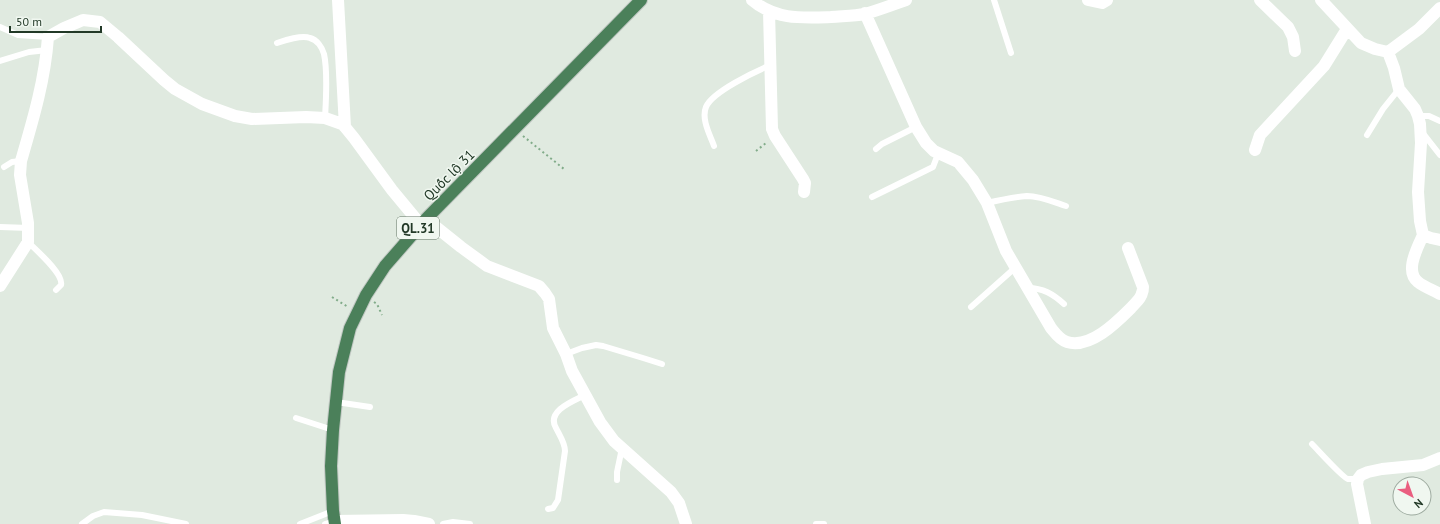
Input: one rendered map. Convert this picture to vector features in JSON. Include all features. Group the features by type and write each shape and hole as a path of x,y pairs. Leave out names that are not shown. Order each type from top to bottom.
{"highway":[{"name":"Quốc lộ 31","path":"332,520 332,430 339,372 350,328 366,295 385,266 424,222 641,0"}],"street":[{"path":"338,0 345,127"},
{"path":"752,0 759,6 769,11 787,17 807,18 865,14 906,0"},
{"path":"1088,0 1102,3 1107,0"},
{"path":"1260,0 1288,27 1293,37 1295,51"},
{"path":"1321,0 1361,43 1366,46 1388,52"},
{"path":"1388,52 1416,32 1431,19 1440,8"},
{"path":"769,11 772,129 803,179 804,192"},
{"path":"865,14 916,127 926,143 938,154 958,162 973,180 987,203 1006,251 1051,328 1066,342 1081,342 1098,336 1114,324 1138,300 1142,293 1143,287 1128,248"},
{"path":"0,286 28,242 28,228 20,182 21,161 40,94 48,37 83,20 100,22 118,36 144,63 175,89 202,104 235,116 252,119 306,117 326,118 345,127 392,190 424,222 487,266 539,286 549,299 553,328 566,354 572,371 607,434 671,492 679,503 686,524"},
{"path":"1255,150 1260,135 1324,66 1347,29"},
{"path":"1388,52 1399,89 1418,116 1422,132 1418,192 1420,221 1423,234 1411,270 1417,281 1440,294"},
{"path":"1423,234 1440,240"},
{"path":"1365,524 1357,484 1361,475 1382,469 1423,465 1440,458"},
{"path":"332,520 414,521 429,524"}],"lane":[{"path":"994,0 1011,52"},
{"path":"0,28 18,35 48,37"},
{"path":"277,43 292,39 310,38 320,45 324,53 325,65 326,118"},
{"path":"0,60 29,52 47,50"},
{"path":"714,146 705,122 706,106 712,99 738,80 771,65"},
{"path":"1367,135 1383,109 1399,89"},
{"path":"1418,116 1429,116 1440,120"},
{"path":"876,150 882,144 916,127"},
{"path":"1422,132 1440,155"},
{"path":"872,197 933,167 938,154"},
{"path":"4,167 12,162 21,161"},
{"path":"987,203 1027,196 1066,206"},
{"path":"0,227 28,228"},
{"path":"28,242 50,264 58,275 62,284 56,290"},
{"path":"971,307 1016,267"},
{"path":"1028,288 1044,290 1064,304"},
{"path":"566,354 596,345 662,364"},
{"path":"548,509 552,508 558,500 565,451 565,446 553,422 554,418 560,409 585,395"},
{"path":"336,402 370,407"},
{"path":"296,418 332,430"},
{"path":"1312,444 1332,463 1342,476 1348,479 1358,479"},
{"path":"617,480 617,472 622,448"},
{"path":"82,524 93,516 104,512 142,515 186,524"},
{"path":"300,524 332,520"},
{"path":"443,524 453,522 470,524"},
{"path":"816,524 824,524"}],"path":[{"path":"515,129 564,169"},
{"path":"332,297 357,314"}]}
